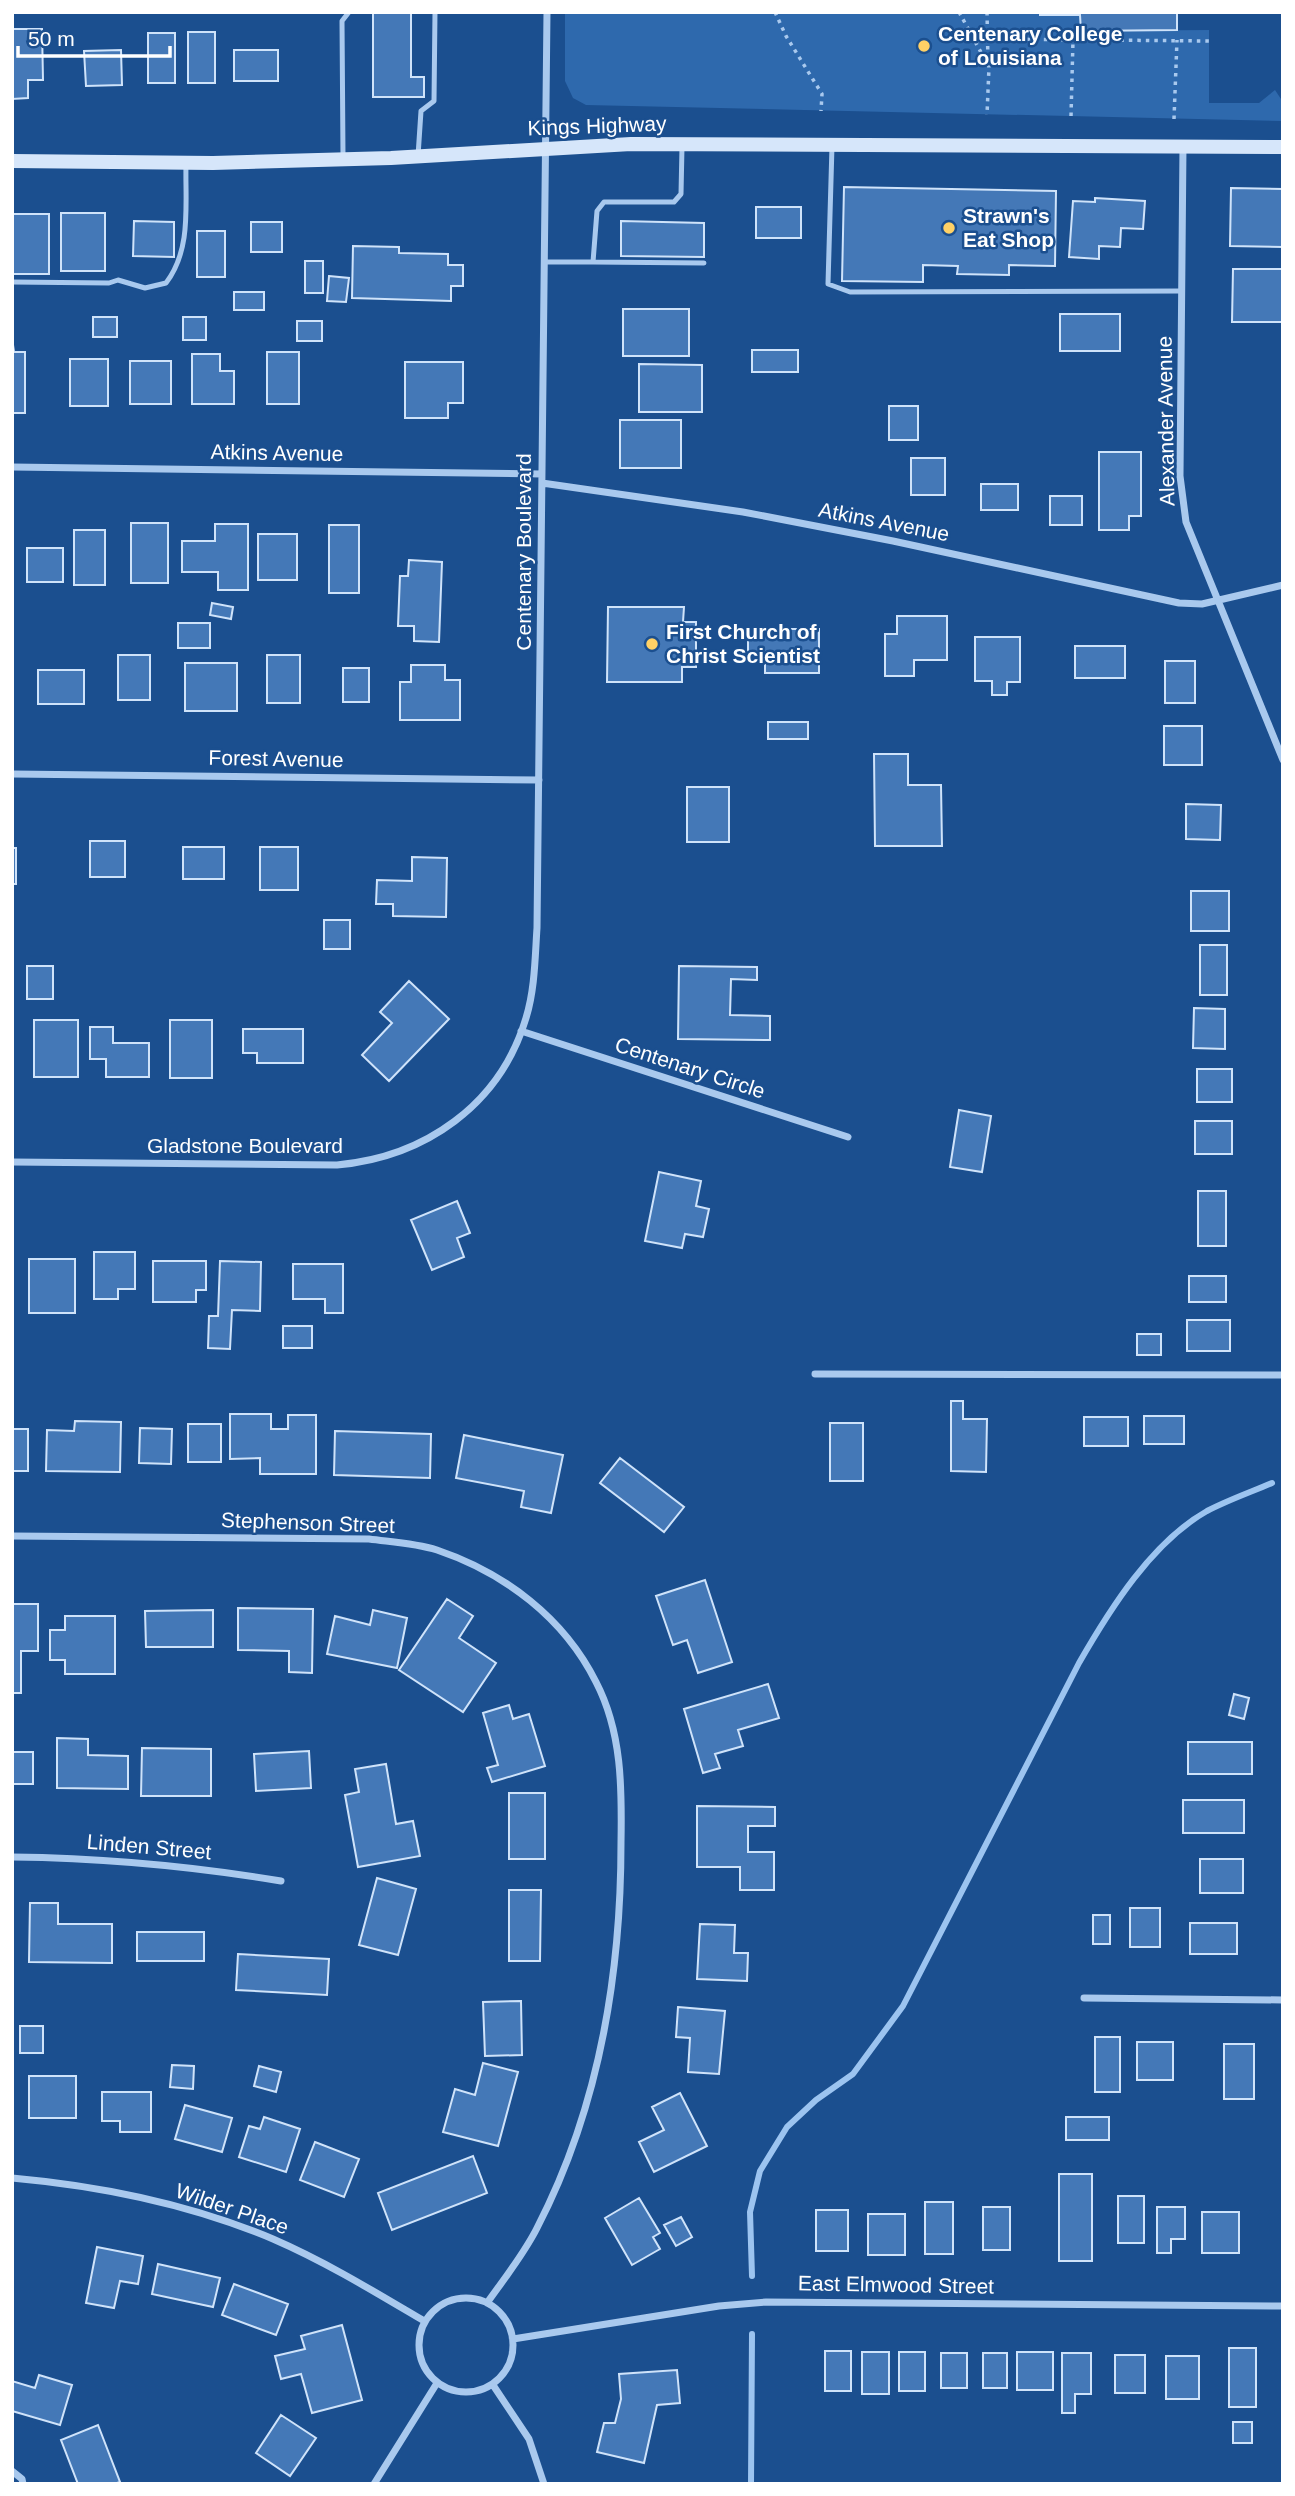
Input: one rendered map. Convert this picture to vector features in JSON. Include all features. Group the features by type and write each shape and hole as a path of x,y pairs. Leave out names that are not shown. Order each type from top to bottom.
{"main road":[{"name":"Kings Highway","path":"12,161 343,159 631,144 1283,147"}],"street":[{"name":"Centenary Boulevard","path":"494,1083 513,1052 527,1016 534,979 539,780 547,12"},
{"name":"Alexander Avenue","path":"1183,146 1180,476 1183,507 1283,760"},
{"name":"Atkins Avenue","path":"12,467 542,479 880,538 1179,603 1202,604 1283,585"},
{"name":"Forest Avenue","path":"12,774 539,780"},
{"name":"Centenary Circle","path":"521,1031 848,1137"},
{"name":"Gladstone Boulevard","path":"12,1162 362,1163 399,1153 434,1136 465,1114 494,1083"},
{"path":"815,1374 1283,1375"},
{"name":"Stephenson Street","path":"12,1536 369,1539 435,1550 475,1565 511,1586 544,1612 570,1642 598,1685 612,1723 622,1787 618,1936 600,2051 585,2109 561,2177 536,2230 487,2303"},
{"name":"Linden Street","path":"12,1857 122,1860 202,1868 281,1881"},
{"path":"1084,1998 1283,2000"},
{"name":"Wilder Place","path":"12,2178 97,2189 214,2217 307,2255 424,2321"},
{"path":"463,2297 487,2303 505,2317 512,2332 514,2348 509,2367 493,2385 468,2393 452,2391 427,2374 420,2359 418,2342 424,2321 447,2301 463,2297"},
{"name":"East Elmwood Street","path":"513,2339 719,2306 766,2302 1283,2306"},
{"path":"374,2484 437,2383"},
{"path":"493,2385 529,2439 544,2484"},
{"path":"12,2471 22,2479 23,2484"}],"lane":[{"path":"343,159 342,21 349,12"},
{"path":"418,156 421,111 434,101 435,12"},
{"path":"832,144 828,284 850,292 1182,291"},
{"path":"593,262 597,211 604,202 674,202 681,194 682,145"},
{"path":"12,282 109,283 118,280 145,288 166,283 184,249 186,162"},
{"path":"544,262 704,264"}],"path":[{"path":"775,12 786,36 822,94 821,111"},
{"path":"959,12 989,67"},
{"path":"987,12 987,115"},
{"path":"1070,116 1073,40"},
{"path":"1174,119 1177,40"},
{"path":"976,41 1209,41"}],"shaded area":[{"name":"Centenary College of Louisiana","path":"565,12 1040,12 1040,15 1080,15 1081,31 1209,30 1209,103 1259,103 1275,90 1283,102 1283,121 586,105 573,98 565,81"}],"building":[{"path":"373,12 411,12 411,77 424,77 424,97 373,97"},
{"path":"1040,12 1177,12 1177,30 1081,31 1080,15 1040,15"},
{"path":"12,29 42,29 43,80 28,80 28,98 12,99"},
{"path":"188,32 215,32 215,83 188,83"},
{"path":"148,33 175,33 175,83 148,83"},
{"path":"121,50 122,85 86,86 84,51"},
{"path":"234,50 278,50 278,81 234,81"},
{"name":"Strawn's Eat Shop","path":"844,187 1056,191 1055,266 1009,265 1009,275 957,274 958,266 923,265 923,282 842,281"},
{"path":"1231,188 1283,189 1283,247 1230,246"},
{"path":"1095,198 1145,201 1143,229 1121,228 1120,247 1099,246 1099,259 1069,257 1073,201 1095,202"},
{"path":"756,207 801,207 801,238 756,238"},
{"path":"61,213 105,213 105,271 61,271"},
{"path":"12,214 49,214 49,274 12,274"},
{"path":"134,221 174,222 174,257 133,256"},
{"path":"621,221 704,223 704,257 621,256"},
{"path":"251,222 282,222 282,252 251,252"},
{"path":"197,231 225,231 225,277 197,277"},
{"path":"353,246 399,247 399,253 448,254 448,265 463,265 463,286 451,286 451,301 352,298"},
{"path":"305,261 323,261 323,293 305,293"},
{"path":"1233,269 1283,269 1283,322 1232,322"},
{"path":"329,276 349,278 346,302 327,301"},
{"path":"234,292 264,292 264,310 234,310"},
{"path":"623,309 689,309 689,356 623,356"},
{"path":"1060,314 1120,314 1120,351 1060,351"},
{"path":"93,317 117,317 117,337 93,337"},
{"path":"183,317 206,317 206,340 183,340"},
{"path":"297,321 322,321 322,341 297,341"},
{"path":"12,338 14,352 25,352 25,413 12,413"},
{"path":"752,350 798,350 798,372 752,372"},
{"path":"267,352 299,352 299,404 267,404"},
{"path":"192,354 220,354 220,371 234,371 234,404 192,404"},
{"path":"70,359 108,359 108,406 70,406"},
{"path":"130,361 171,361 171,404 130,404"},
{"path":"405,362 463,362 463,403 448,403 448,418 405,418"},
{"path":"639,364 702,365 702,412 639,412"},
{"path":"889,406 918,406 918,440 889,440"},
{"path":"620,420 681,420 681,468 620,468"},
{"path":"1099,452 1141,452 1141,516 1129,516 1129,530 1099,530"},
{"path":"911,458 945,458 945,495 911,495"},
{"path":"981,484 1018,484 1018,510 981,510"},
{"path":"1050,496 1082,496 1082,525 1050,525"},
{"path":"131,523 168,523 168,583 131,583"},
{"path":"215,524 248,524 248,590 218,590 218,572 182,572 182,541 215,541"},
{"path":"329,525 359,525 359,593 329,593"},
{"path":"74,530 105,530 105,585 74,585"},
{"path":"258,534 297,534 297,580 258,580"},
{"path":"27,548 63,548 63,582 27,582"},
{"path":"409,560 442,562 439,642 414,641 414,626 398,626 400,576 408,576"},
{"path":"212,603 233,607 231,619 210,615"},
{"name":"First Church of Christ Scientist","path":"608,607 684,607 683,622 696,622 696,667 682,667 682,682 607,682"},
{"path":"897,616 947,616 947,660 914,660 914,676 885,676 885,634 897,634"},
{"path":"178,623 210,623 210,648 178,648"},
{"path":"748,629 819,629 819,673 765,673 765,658 748,658"},
{"path":"975,637 1020,637 1020,682 1007,682 1007,695 992,695 992,681 975,681"},
{"path":"1075,646 1125,646 1125,678 1075,678"},
{"path":"118,655 150,655 150,700 118,700"},
{"path":"267,655 300,655 300,703 267,703"},
{"path":"1165,661 1195,661 1195,703 1165,703"},
{"path":"185,663 237,663 237,711 185,711"},
{"path":"411,665 445,665 445,680 460,680 460,720 400,720 400,682 411,682"},
{"path":"343,668 369,668 369,702 343,702"},
{"path":"38,670 84,670 84,704 38,704"},
{"path":"768,722 808,722 808,739 768,739"},
{"path":"1164,726 1202,726 1202,765 1164,765"},
{"path":"874,754 908,754 908,785 941,785 942,846 875,846"},
{"path":"687,787 729,787 729,842 687,842"},
{"path":"1186,804 1221,805 1220,840 1186,839"},
{"path":"90,841 125,841 125,877 90,877"},
{"path":"183,847 224,847 224,879 183,879"},
{"path":"260,847 298,847 298,890 260,890"},
{"path":"12,848 16,848 16,884 12,884"},
{"path":"412,857 447,858 446,917 393,916 393,904 376,904 377,880 412,881"},
{"path":"1191,891 1229,891 1229,931 1191,931"},
{"path":"324,920 350,920 350,949 324,949"},
{"path":"1200,945 1227,945 1227,995 1200,995"},
{"path":"27,966 53,966 53,999 27,999"},
{"path":"679,966 757,967 757,980 731,979 730,1015 770,1016 770,1040 678,1039"},
{"path":"409,981 449,1019 389,1081 362,1055 392,1023 380,1012"},
{"path":"1194,1008 1225,1009 1225,1049 1193,1048"},
{"path":"34,1020 78,1020 78,1077 34,1077"},
{"path":"170,1020 212,1020 212,1078 170,1078"},
{"path":"90,1027 113,1027 113,1043 149,1043 149,1077 106,1077 106,1059 90,1059"},
{"path":"243,1029 303,1029 303,1063 257,1063 257,1053 243,1053"},
{"path":"1197,1069 1232,1069 1232,1102 1197,1102"},
{"path":"959,1110 991,1116 982,1172 950,1167"},
{"path":"1195,1121 1232,1121 1232,1154 1195,1154"},
{"path":"659,1172 701,1181 696,1206 709,1209 703,1237 685,1234 682,1248 645,1241"},
{"path":"1198,1191 1226,1191 1226,1246 1198,1246"},
{"path":"457,1201 470,1233 457,1238 464,1257 432,1270 411,1220"},
{"path":"94,1252 135,1252 135,1289 118,1289 118,1299 94,1299"},
{"path":"29,1259 75,1259 75,1313 29,1313"},
{"path":"153,1261 206,1261 206,1290 196,1290 196,1302 153,1302"},
{"path":"220,1261 261,1262 260,1311 232,1310 230,1349 208,1348 209,1316 218,1316"},
{"path":"293,1264 343,1264 343,1313 325,1313 325,1299 293,1299"},
{"path":"1189,1276 1226,1276 1226,1302 1189,1302"},
{"path":"1187,1320 1230,1320 1230,1351 1187,1351"},
{"path":"283,1326 312,1326 312,1348 283,1348"},
{"path":"1137,1334 1161,1334 1161,1355 1137,1355"},
{"path":"951,1401 963,1401 963,1419 987,1419 986,1472 951,1471"},
{"path":"230,1414 271,1414 271,1429 288,1429 288,1415 316,1415 316,1474 260,1474 260,1458 230,1459"},
{"path":"1144,1416 1184,1416 1184,1444 1144,1444"},
{"path":"1084,1417 1128,1417 1128,1446 1084,1446"},
{"path":"75,1421 121,1422 120,1472 46,1471 47,1430 74,1431"},
{"path":"830,1423 863,1423 863,1481 830,1481"},
{"path":"188,1424 221,1424 221,1462 188,1462"},
{"path":"140,1428 172,1429 171,1464 139,1463"},
{"path":"12,1429 28,1429 28,1471 12,1471"},
{"path":"335,1431 431,1434 430,1478 334,1475"},
{"path":"464,1435 563,1455 551,1513 521,1507 524,1491 456,1478"},
{"path":"620,1458 684,1507 664,1532 600,1483"},
{"path":"705,1580 732,1662 698,1673 687,1640 673,1645 656,1596"},
{"path":"447,1599 473,1616 459,1638 496,1663 463,1712 399,1670"},
{"path":"12,1604 38,1604 38,1651 21,1651 21,1693 12,1693"},
{"path":"238,1608 313,1609 312,1673 289,1672 289,1651 238,1650"},
{"path":"213,1610 213,1647 146,1647 145,1611"},
{"path":"373,1610 407,1618 397,1668 327,1654 335,1616 370,1625"},
{"path":"65,1616 115,1616 115,1674 65,1674 65,1660 50,1660 50,1630 65,1630"},
{"path":"768,1684 779,1718 738,1730 743,1746 715,1754 720,1768 703,1773 684,1709"},
{"path":"1234,1694 1249,1698 1244,1719 1229,1715"},
{"path":"509,1705 513,1719 529,1714 545,1766 492,1782 487,1768 498,1765 483,1713"},
{"path":"57,1738 88,1739 88,1755 128,1756 128,1789 57,1788"},
{"path":"1188,1742 1252,1742 1252,1774 1188,1774"},
{"path":"142,1748 211,1749 211,1796 141,1796"},
{"path":"309,1751 311,1788 256,1791 254,1754"},
{"path":"12,1752 33,1752 33,1784 12,1784"},
{"path":"386,1764 396,1824 413,1821 420,1856 358,1867 345,1795 359,1792 355,1769"},
{"path":"509,1793 545,1793 545,1859 509,1859"},
{"path":"1183,1800 1244,1800 1244,1833 1183,1833"},
{"path":"697,1806 775,1807 775,1826 748,1826 748,1852 774,1852 774,1890 740,1890 740,1867 697,1867"},
{"path":"1200,1859 1243,1859 1243,1893 1200,1893"},
{"path":"377,1878 416,1889 398,1955 359,1945"},
{"path":"509,1890 541,1890 540,1961 509,1961"},
{"path":"30,1903 58,1903 58,1924 112,1924 112,1963 29,1962"},
{"path":"1130,1908 1160,1908 1160,1947 1130,1947"},
{"path":"1093,1915 1110,1915 1110,1944 1093,1944"},
{"path":"1190,1923 1237,1923 1237,1954 1190,1954"},
{"path":"700,1924 735,1925 734,1953 748,1953 747,1981 697,1979"},
{"path":"137,1932 204,1932 204,1961 137,1961"},
{"path":"238,1954 329,1959 327,1995 236,1990"},
{"path":"521,2001 522,2055 485,2056 483,2002"},
{"path":"678,2007 725,2011 719,2074 688,2072 690,2038 676,2037"},
{"path":"20,2026 43,2026 43,2053 20,2053"},
{"path":"1095,2037 1120,2037 1120,2092 1095,2092"},
{"path":"1137,2042 1173,2042 1173,2080 1137,2080"},
{"path":"1224,2044 1254,2044 1254,2099 1224,2099"},
{"path":"483,2063 518,2072 498,2146 443,2132 455,2089 475,2095"},
{"path":"172,2065 194,2066 193,2089 170,2087"},
{"path":"259,2066 281,2072 276,2092 254,2086"},
{"path":"29,2076 76,2076 76,2118 29,2118"},
{"path":"102,2092 151,2092 151,2132 120,2132 120,2121 102,2121"},
{"path":"680,2093 707,2146 654,2172 639,2142 664,2130 652,2107"},
{"path":"185,2105 232,2118 222,2152 175,2139"},
{"path":"264,2117 300,2129 286,2172 239,2157 249,2126 260,2129"},
{"path":"1066,2117 1109,2117 1109,2140 1066,2140"},
{"path":"315,2142 359,2159 344,2197 300,2180"},
{"path":"473,2156 487,2193 392,2230 378,2193"},
{"path":"1059,2174 1092,2174 1092,2261 1059,2261"},
{"path":"1118,2196 1144,2196 1144,2243 1118,2243"},
{"path":"639,2198 660,2233 653,2237 660,2249 632,2265 605,2218"},
{"path":"925,2202 953,2202 953,2254 925,2254"},
{"path":"983,2207 1010,2207 1010,2250 983,2250"},
{"path":"1157,2207 1185,2207 1185,2239 1171,2239 1171,2253 1157,2253"},
{"path":"816,2210 848,2210 848,2251 816,2251"},
{"path":"1202,2212 1239,2212 1239,2253 1202,2253"},
{"path":"868,2214 905,2214 905,2255 868,2255"},
{"path":"681,2217 692,2237 676,2246 664,2225"},
{"path":"97,2247 143,2256 138,2284 120,2281 114,2308 86,2303"},
{"path":"158,2264 220,2278 213,2307 152,2294"},
{"path":"234,2284 288,2304 276,2335 222,2315"},
{"path":"342,2325 362,2400 312,2413 301,2374 281,2379 275,2356 305,2349 301,2336"},
{"path":"1229,2348 1256,2348 1256,2407 1229,2407"},
{"path":"825,2351 851,2351 851,2391 825,2391"},
{"path":"862,2352 889,2352 889,2394 862,2394"},
{"path":"899,2352 925,2352 925,2391 899,2391"},
{"path":"1017,2352 1053,2352 1053,2390 1017,2390"},
{"path":"941,2353 967,2353 967,2388 941,2388"},
{"path":"983,2353 1007,2353 1007,2388 983,2388"},
{"path":"1062,2353 1091,2353 1091,2394 1075,2394 1075,2413 1062,2413"},
{"path":"1115,2355 1145,2355 1145,2393 1115,2393"},
{"path":"1166,2356 1199,2356 1199,2399 1166,2399"},
{"path":"677,2370 680,2403 657,2405 644,2463 597,2452 604,2423 615,2423 621,2399 619,2374"},
{"path":"39,2375 72,2385 60,2425 12,2411 12,2381 35,2388"},
{"path":"281,2415 316,2438 290,2476 256,2453"},
{"path":"1233,2422 1252,2422 1252,2443 1233,2443"},
{"path":"98,2425 120,2482 78,2484 61,2440"}],"waterway":[{"path":"752,2276 750,2212 760,2171 787,2127 816,2100 853,2074 903,2006 1079,1663 1104,1621 1151,1558 1187,1524 1215,1507 1272,1483"},
{"path":"751,2484 752,2334"}],"place":[{"name":"Centenary College of Louisiana","path":"924,46"},
{"name":"Strawn's Eat Shop","path":"949,228"},
{"name":"First Church of Christ Scientist","path":"652,644"}]}
